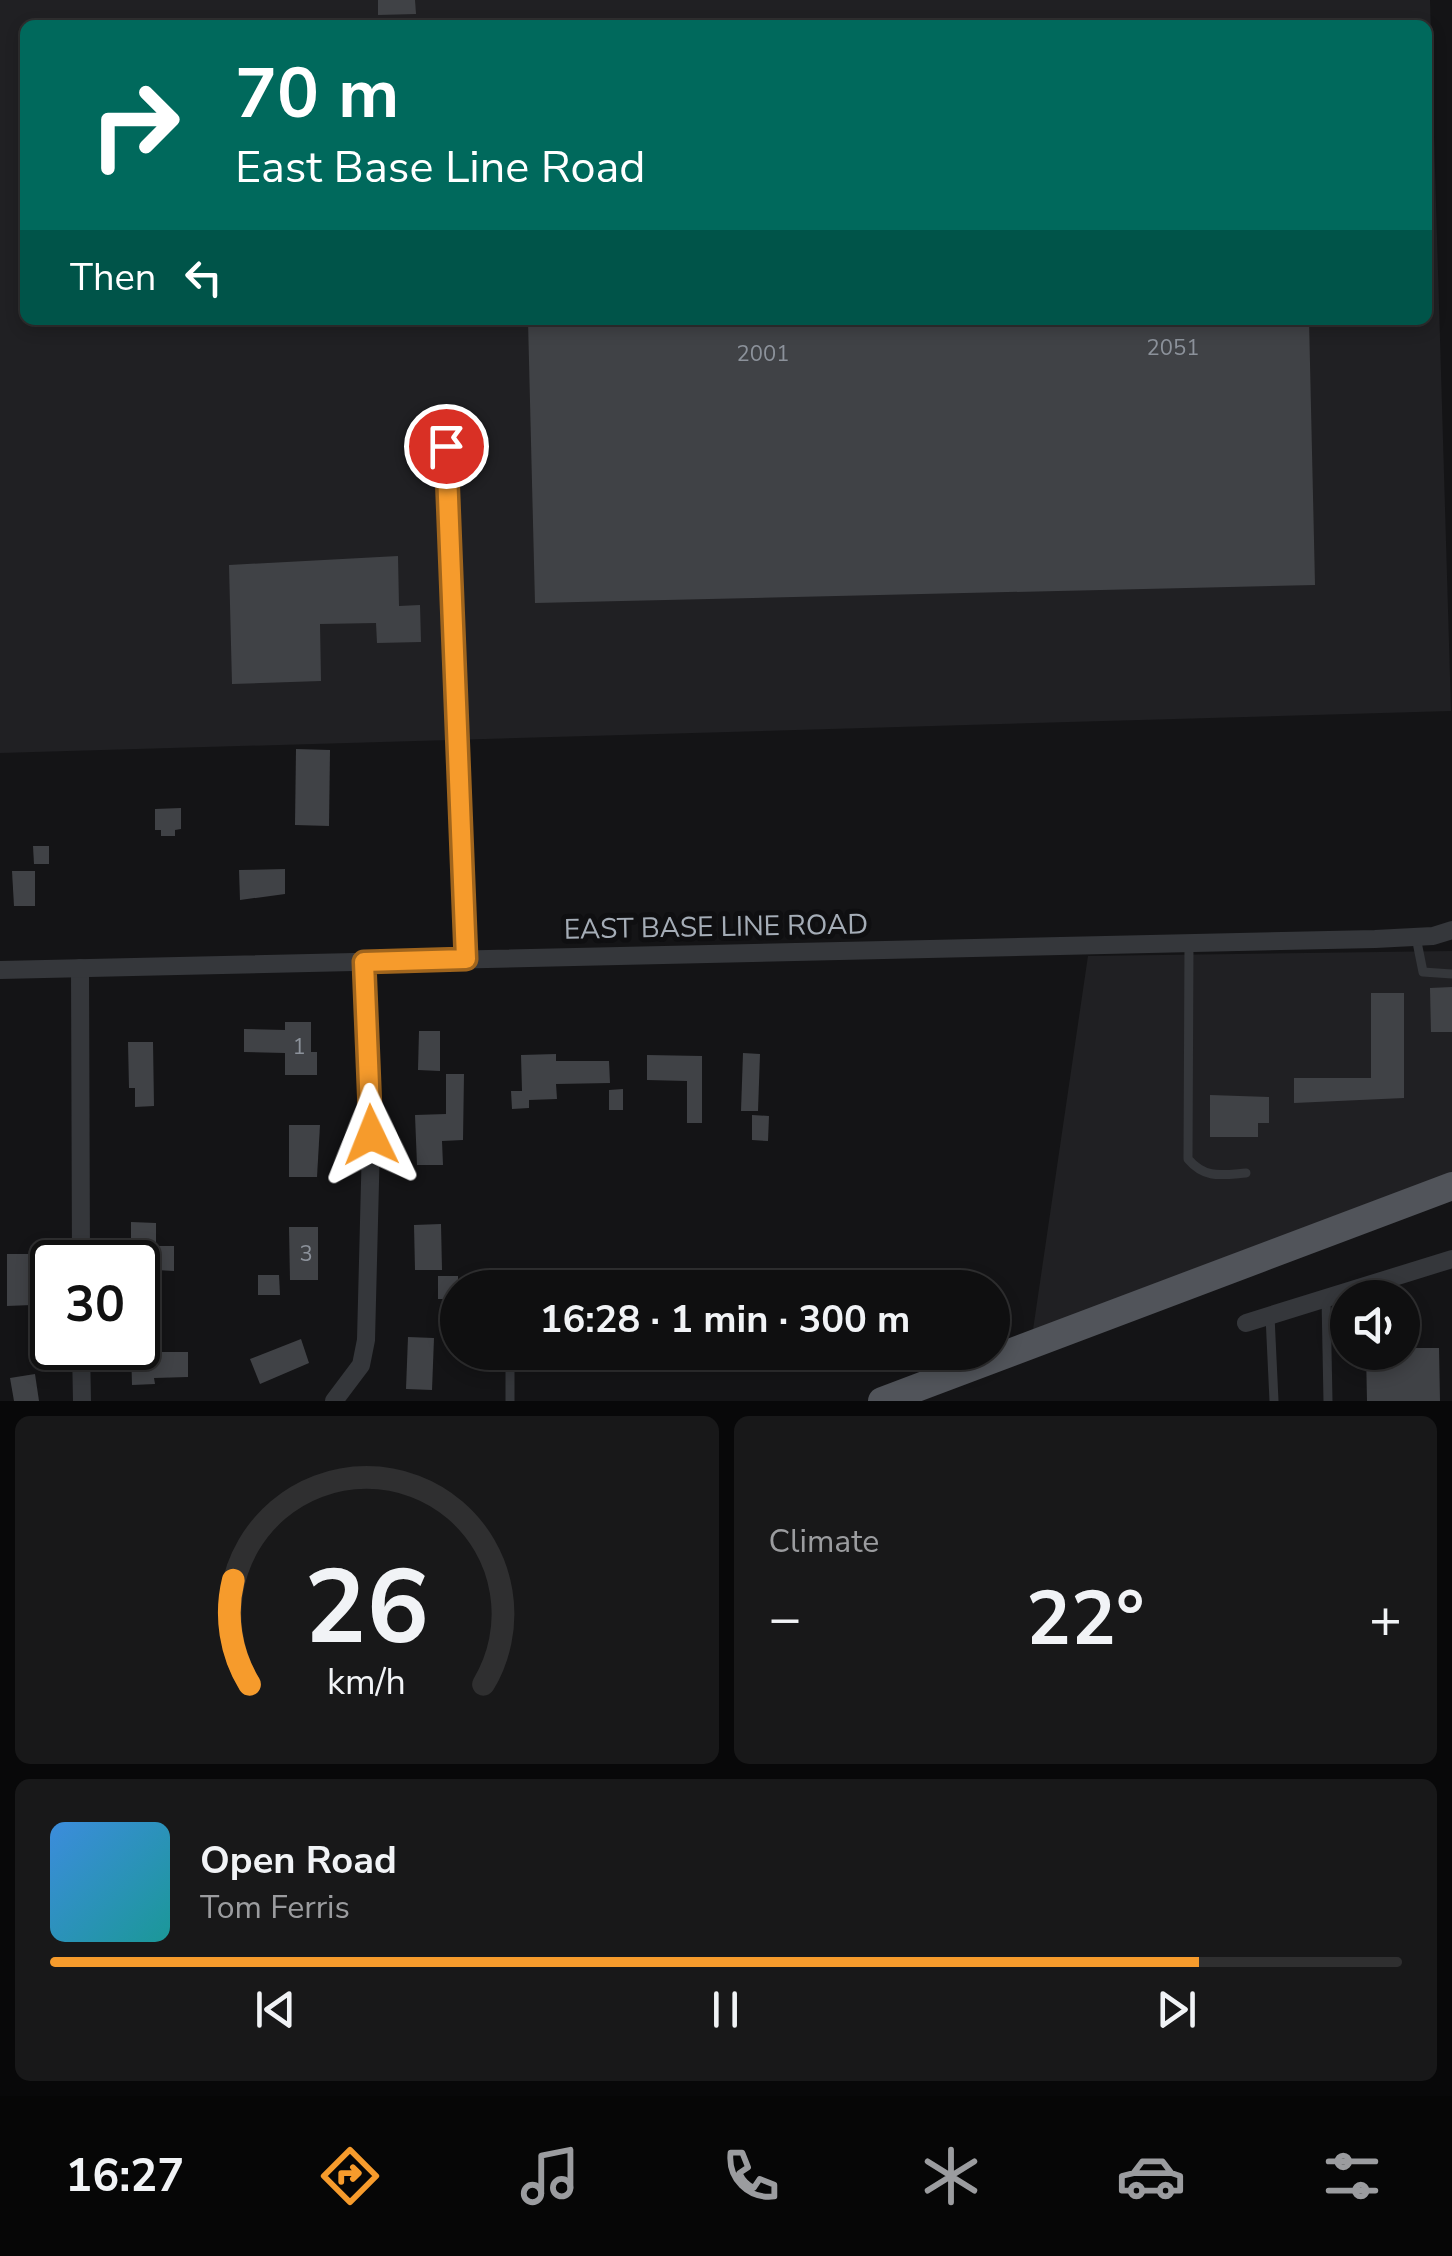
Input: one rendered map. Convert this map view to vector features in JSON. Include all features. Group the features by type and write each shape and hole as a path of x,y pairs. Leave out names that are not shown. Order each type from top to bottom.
{"main road":[{"path":"882,1401 1452,1186"}],"street":[{"name":"EAST BASE LINE ROAD","path":"0,970 1425,936 1452,930"},
{"path":"334,1401 361,1364 366,1340 371,1143 364,962"},
{"path":"80,968 81,1240"},
{"path":"1246,1322 1452,1259"},
{"path":"82,1370 82,1401"}],"lane":[{"path":"446,446 466,959"},
{"path":"1425,936 1423,972 1452,974"},
{"path":"1189,942 1184,1104 1188,1159 1200,1173 1246,1174"},
{"path":"1326,1298 1328,1401"},
{"path":"1270,1316 1274,1401"},
{"path":"510,1370 510,1401"}],"shaded area":[{"path":"0,0 1430,0 1431,20 20,20 20,325 1432,325 1432,68 1451,711 0,753"},
{"path":"1452,951 1452,1172 1033,1330 1088,956"}],"building":[{"path":"378,0 415,0 416,14 378,15"},
{"path":"528,325 1309,325 1315,585 535,603"},
{"path":"398,556 399,606 420,605 421,642 377,643 376,623 320,624 321,681 232,684 229,565"},
{"path":"296,749 330,750 329,826 295,825"},
{"path":"181,808 181,829 175,830 175,836 161,836 161,830 155,830 155,809"},
{"path":"33,846 49,846 49,864 34,864"},
{"path":"285,869 285,894 240,900 239,870"},
{"path":"12,871 35,871 35,906 14,906"},
{"path":"1452,987 1452,1032 1431,1032 1430,988"},
{"path":"1371,993 1404,993 1404,1098 1294,1103 1294,1078 1371,1078"},
{"path":"285,1022 311,1022 311,1052 317,1052 317,1075 285,1075 285,1053 244,1052 244,1029 285,1030"},
{"path":"419,1031 440,1031 440,1071 418,1070"},
{"path":"128,1042 153,1042 154,1106 135,1107 135,1088 129,1088"},
{"path":"743,1053 760,1054 758,1111 741,1111"},
{"path":"556,1054 556,1061 609,1061 610,1083 556,1084 557,1099 529,1100 529,1108 512,1109 511,1091 522,1091 521,1055"},
{"path":"647,1055 702,1056 702,1123 687,1123 687,1081 647,1080"},
{"path":"446,1074 464,1074 463,1140 442,1141 443,1165 417,1165 415,1115 446,1114"},
{"path":"623,1089 623,1110 609,1110 609,1090"},
{"path":"1210,1095 1269,1097 1269,1123 1258,1123 1258,1137 1210,1137"},
{"path":"752,1115 769,1116 768,1141 752,1140"},
{"path":"289,1125 320,1125 317,1177 289,1177"},
{"path":"131,1222 156,1223 156,1240 131,1240"},
{"path":"441,1224 442,1270 415,1270 414,1225"},
{"path":"289,1227 318,1227 318,1280 290,1280"},
{"path":"160,1246 174,1246 174,1271 160,1270"},
{"path":"7,1254 30,1254 30,1305 7,1306"},
{"path":"258,1275 279,1275 280,1295 258,1295"},
{"path":"408,1337 434,1338 432,1390 406,1389"},
{"path":"301,1339 309,1363 260,1384 250,1359"},
{"path":"1420,1348 1439,1348 1440,1401 1367,1401 1366,1370 1420,1370"},
{"path":"160,1352 188,1352 188,1377 154,1378 155,1384 132,1385 132,1370 160,1370"},
{"path":"35,1374 39,1401 14,1401 10,1378"}],"route":[{"path":"371,1135 364,962 466,959 446,446"}]}
